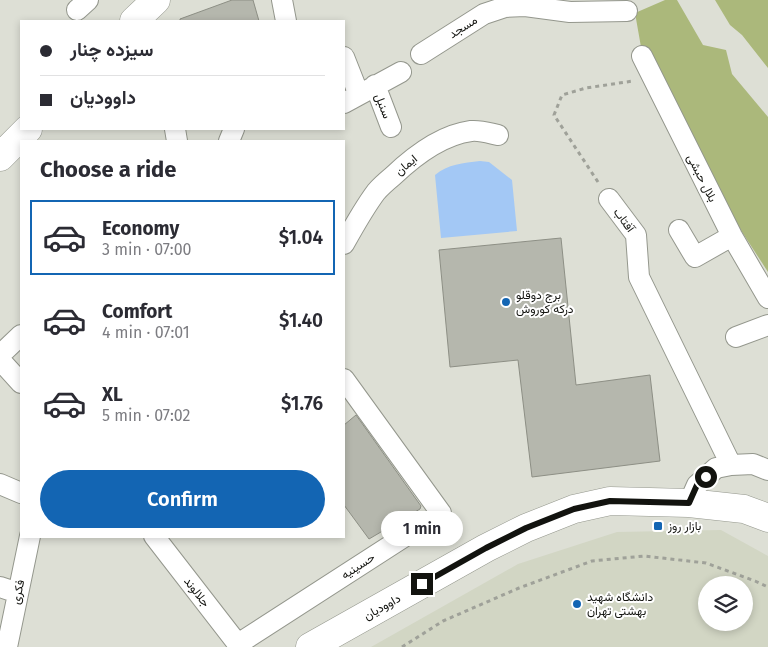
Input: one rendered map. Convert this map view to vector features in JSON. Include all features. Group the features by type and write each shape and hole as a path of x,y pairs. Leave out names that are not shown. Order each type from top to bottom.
{"street":[{"path":"282,0 286,20"},
{"name":"مسجد","path":"421,54 484,14 505,7 525,6 570,12 627,11"},
{"name":"بلال حبشی","path":"642,56 732,236 768,298"},
{"path":"345,59 359,94"},
{"name":"سنبل","path":"391,127 359,94 401,72"},
{"path":"0,157 21,130"},
{"name":"ایمان","path":"345,242 357,220 377,191 408,162 425,150 446,138 472,131 498,135"},
{"name":"آفتاب","path":"609,199 636,234 639,278 731,465"},
{"path":"680,230 695,257 732,236"},
{"path":"736,337 768,325"},
{"path":"0,355 20,336"},
{"path":"0,360 20,382"},
{"name":"حسینیه","path":"239,645 441,513 345,380"},
{"path":"689,503 697,485 716,468 753,464 768,470"},
{"path":"0,484 20,493"},
{"name":"داوودیان","path":"310,647 494,544 526,528 574,509 610,501 689,503 744,510 768,518"},
{"name":"فکری","path":"7,647 9,590 29,538"},
{"name":"جلالوند","path":"156,538 239,645"}],"path":[{"name":"آفتاب","path":"609,199 554,115 562,95 586,88 653,78"},
{"path":"402,647 444,622 519,588 592,561 644,556 706,563 768,587"}],"shaded area":[{"name":"دانشگاه شهید بهشتی تهران","path":"721,530 768,556 768,647 371,647 518,564 617,532"}],"green space":[{"path":"665,0 677,0 703,45 726,50 732,74 768,117 768,272 742,232 644,64 635,13"},
{"path":"715,0 768,0 768,68 742,35 730,25"}],"water":[{"path":"480,161 489,162 512,180 517,231 441,238 435,175 450,166"}],"building":[{"path":"232,0 253,0 259,20 180,20"},
{"path":"561,238 576,385 650,375 660,461 532,477 518,360 450,367 439,250"},
{"path":"356,415 421,506 420,509 369,539 345,506 345,424"}],"place":[{"name":"برج دوقلو درکه کوروش","path":"506,302"},
{"name":"بازار روز","path":"658,526"},
{"name":"دانشگاه شهید بهشتی تهران","path":"577,604"}],"route":[{"path":"422,584 526,528 574,509 610,501 689,503 697,485 706,477"}]}
